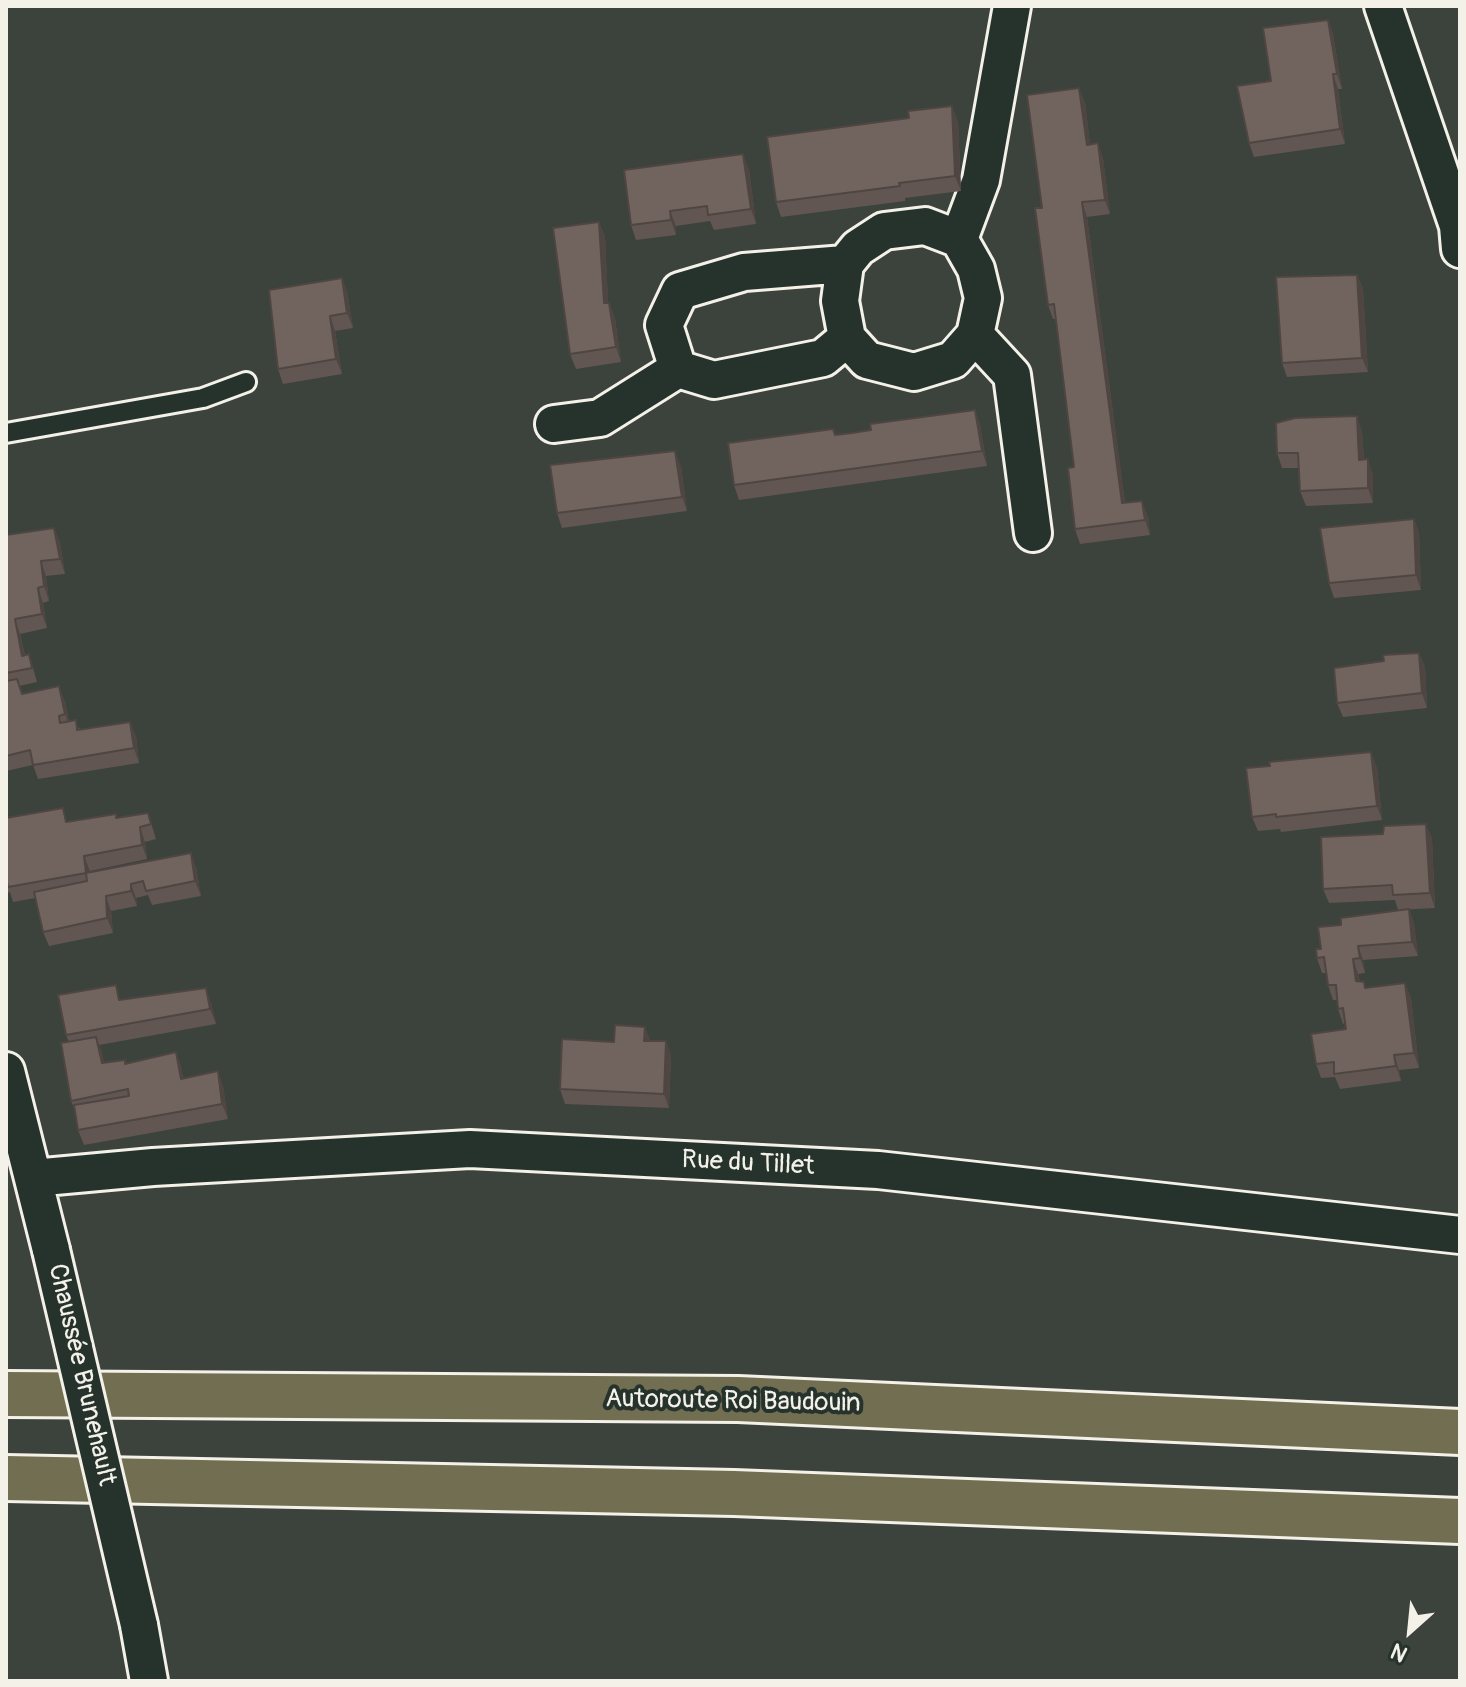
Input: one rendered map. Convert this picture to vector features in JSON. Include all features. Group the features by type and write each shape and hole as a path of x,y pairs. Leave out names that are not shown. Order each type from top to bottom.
{"highway":[{"name":"Autoroute Roi Baudouin","path":"6,1394 738,1399 1460,1432"},
{"path":"6,1478 734,1493 1460,1521"}],"street":[{"path":"959,239 981,180 1012,6"},
{"path":"1383,6 1458,226 1460,249"},
{"path":"925,226 959,239 976,269 983,298 975,335 953,360 914,372 867,360 847,338 840,301 845,264 858,248 884,231 925,226"},
{"path":"678,369 664,325 680,291 744,272 845,264"},
{"path":"975,335 1012,375 1033,533"},
{"path":"554,424 600,418 678,369 714,380 823,358 847,338"},
{"name":"Chaussée Brunehault","path":"6,1071 139,1625 149,1681"},
{"name":"Rue du Tillet","path":"33,1178 153,1167 470,1149 878,1170 1460,1235"}],"lane":[{"path":"6,433 203,398 246,382"}],"building":[{"path":"1328,20 1337,74 1333,74 1340,129 1249,143 1237,86 1271,81 1263,28"},
{"path":"1079,88 1087,145 1098,143 1105,200 1082,202 1122,503 1142,501 1145,520 1075,529 1068,468 1074,467 1054,304 1048,305 1035,208 1042,208 1027,95"},
{"path":"952,106 955,176 776,202 767,137 909,118 908,111"},
{"path":"743,154 751,209 708,215 707,206 670,211 671,220 631,225 624,170"},
{"path":"599,222 604,303 609,303 616,347 570,354 553,228"},
{"path":"1357,275 1362,358 1282,363 1276,277"},
{"path":"342,278 347,313 330,316 336,359 278,369 269,290"},
{"path":"975,410 982,451 734,485 728,443 833,429 835,435 852,433 871,430 870,424"},
{"path":"1357,416 1359,460 1368,459 1368,488 1300,491 1298,453 1277,453 1276,423 1295,418"},
{"path":"675,451 682,497 557,513 550,465"},
{"path":"1414,519 1416,575 1329,583 1320,528"},
{"path":"54,528 60,559 41,561 44,586 38,588 42,614 15,619 22,656 29,654 32,668 6,673 6,535"},
{"path":"1419,653 1422,693 1337,703 1334,668 1384,661 1383,655"},
{"path":"17,679 22,694 59,686 65,714 59,716 60,723 76,720 77,730 130,722 134,748 33,765 30,750 6,756 6,681"},
{"path":"1371,752 1377,806 1252,817 1246,768 1270,766 1269,762"},
{"path":"63,808 66,822 116,814 116,818 148,813 151,824 140,827 142,845 84,856 86,873 8,887 6,818"},
{"path":"1426,824 1430,893 1393,895 1392,885 1323,889 1321,837 1383,834 1384,826"},
{"path":"191,853 195,881 146,891 143,881 131,884 131,891 106,896 107,918 43,932 34,892 87,881 86,873"},
{"path":"1409,909 1412,942 1358,946 1360,958 1353,959 1356,981 1364,982 1365,988 1405,983 1414,1053 1394,1055 1396,1066 1334,1074 1334,1062 1316,1064 1311,1034 1346,1029 1343,1008 1338,1009 1336,985 1328,985 1324,957 1317,958 1316,949 1321,949 1318,927 1341,925 1341,918"},
{"path":"116,985 119,1000 206,988 210,1009 66,1035 58,995"},
{"path":"615,1025 645,1027 644,1041 666,1041 664,1094 560,1089 562,1039 614,1042"},
{"path":"96,1037 102,1063 125,1060 125,1064 176,1052 181,1079 218,1071 222,1104 78,1130 74,1105 129,1096 128,1089 71,1101 61,1043"}]}
